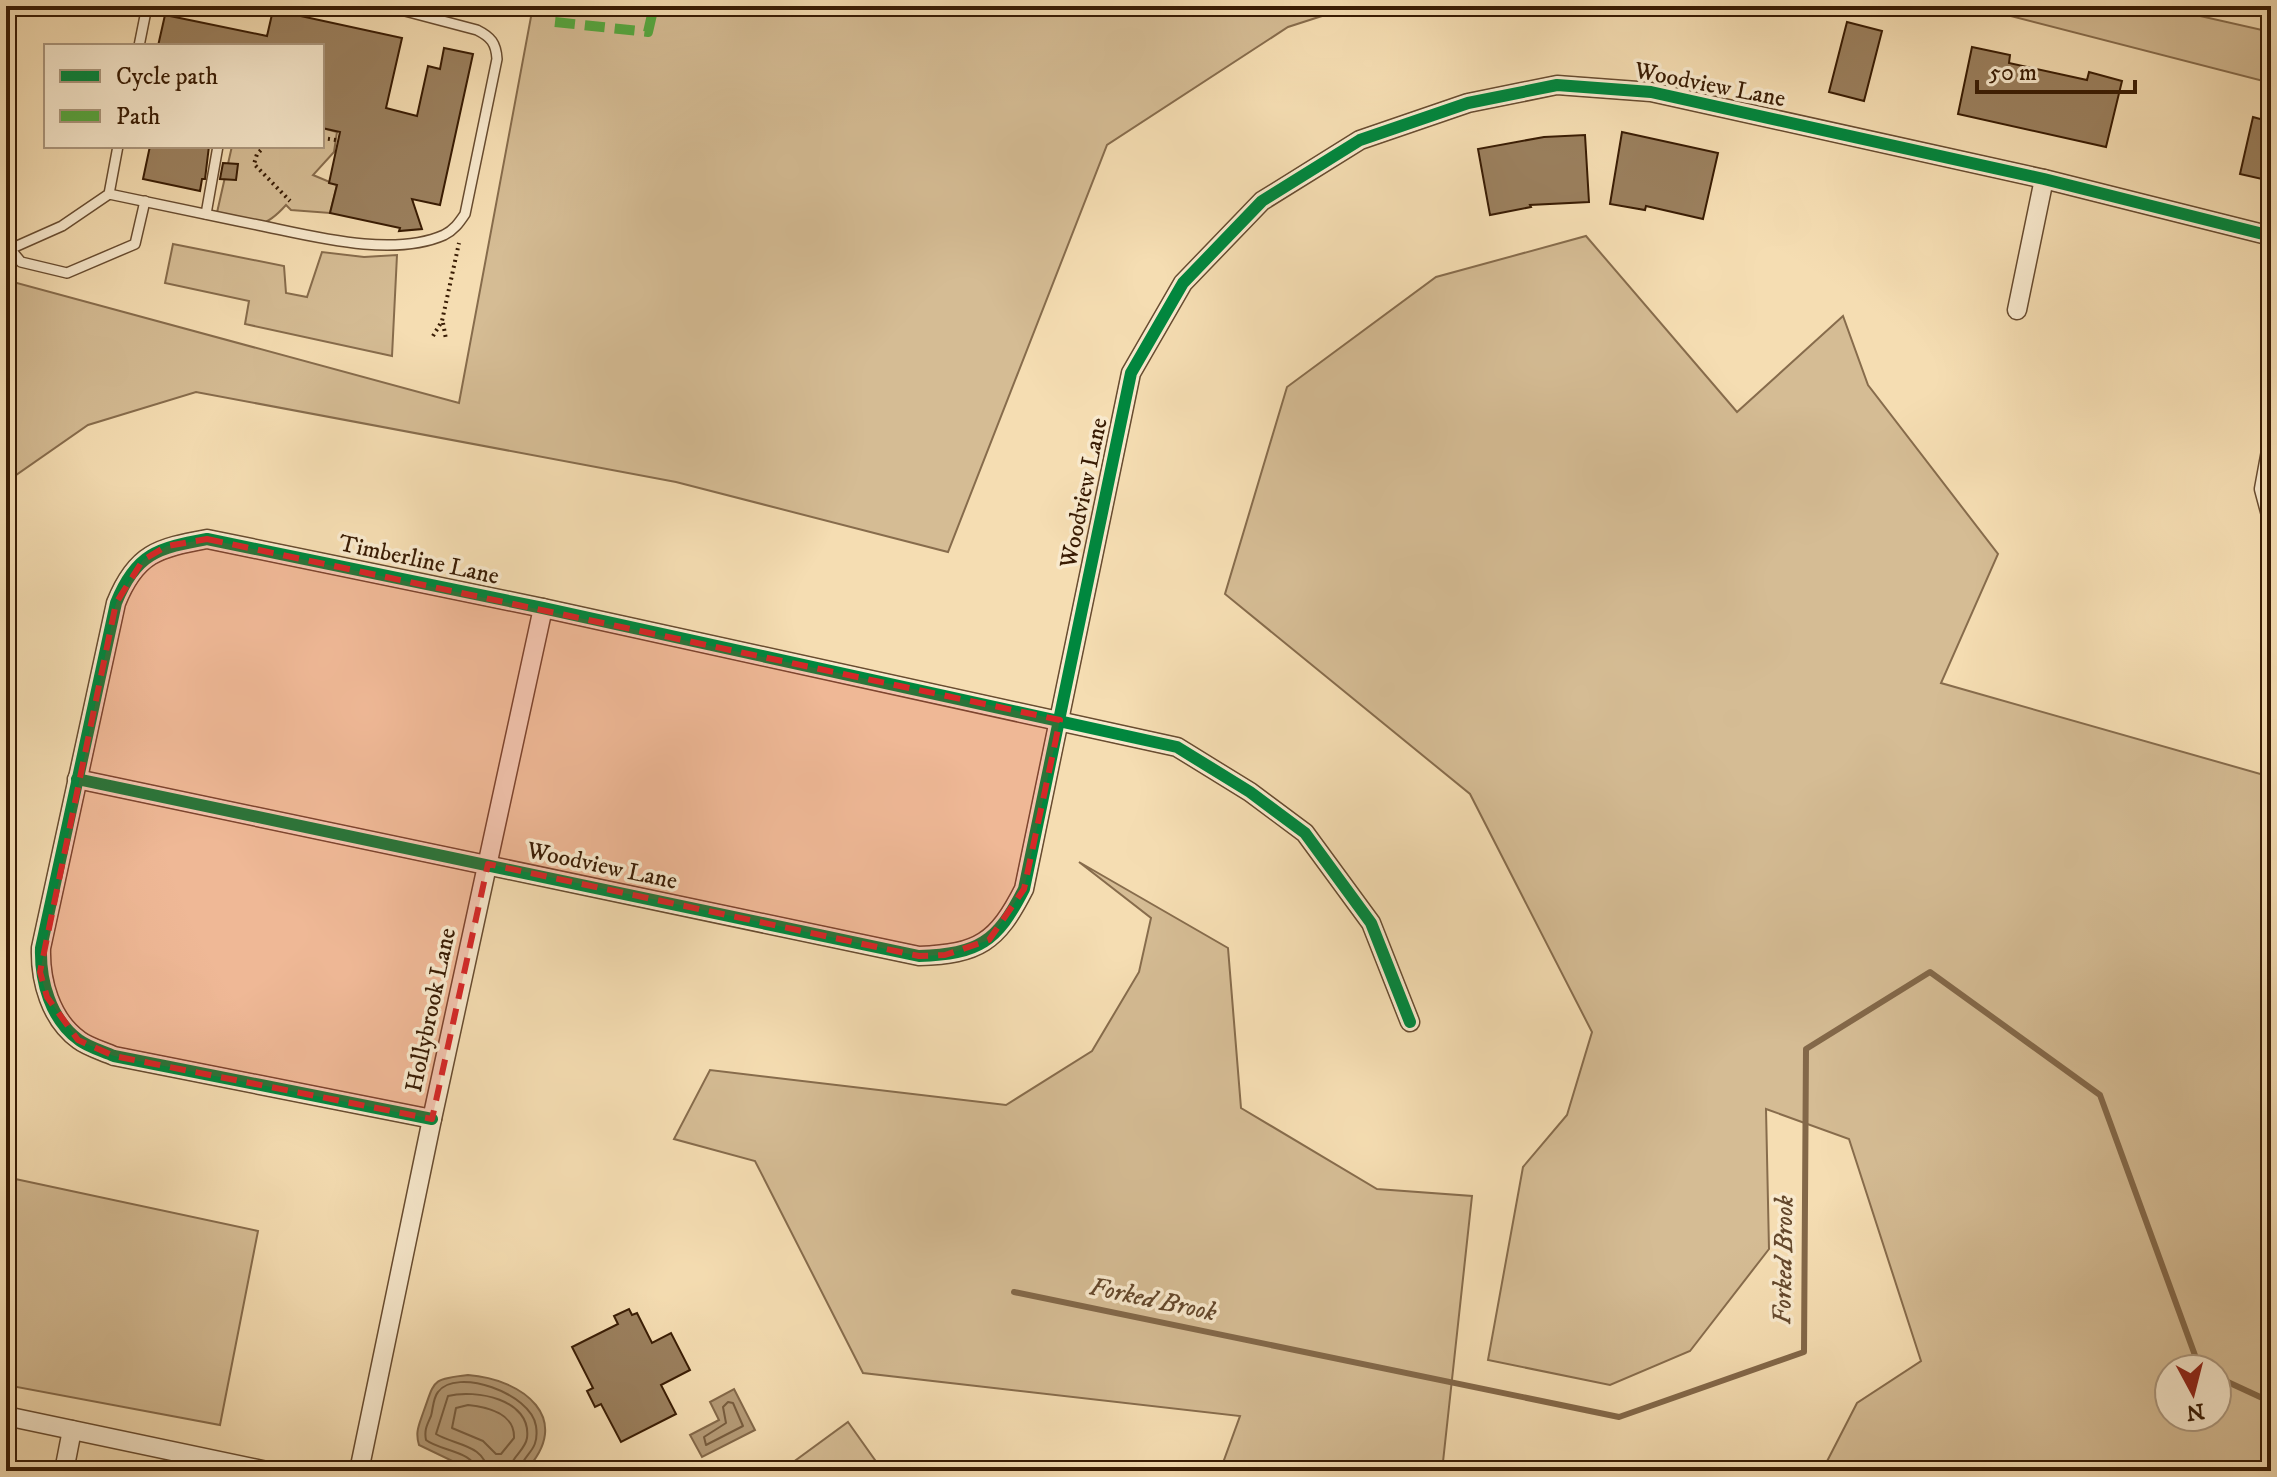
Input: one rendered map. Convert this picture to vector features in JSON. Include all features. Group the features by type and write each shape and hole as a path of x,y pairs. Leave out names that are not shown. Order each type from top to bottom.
{"street":[{"name":"Woodview Lane","path":"77,779 919,956 963,952 989,940 1009,918 1024,889 1131,373 1183,283 1262,201 1360,140 1468,103 1557,85 1651,92 2044,179 2271,236"},
{"path":"2017,310 2044,179"},
{"path":"2271,451 2264,489 2271,515"},
{"name":"Timberline Lane","path":"432,1119 114,1056 78,1040 47,997 40,972 41,948 116,603 126,578 143,560 167,546 207,539 543,608 1177,747 1250,792 1305,833 1371,923 1410,1022"},
{"name":"Hollybrook Lane","path":"359,1471 543,608"},
{"path":"6,1416 267,1471"},
{"path":"64,1471 72,1430"}],"lane":[{"path":"139,44 147,6"},
{"path":"109,194 333,241 368,244 434,238 456,227 465,214 497,59 496,46 488,36 477,30 386,6"},
{"path":"118,148 109,194 62,226 8,250 21,262 67,273 135,244 145,201"},
{"path":"206,214 218,148"}],"path":[{"path":"324,138 336,140"},
{"path":"263,148 254,164 290,201"},
{"path":"433,336 442,321 465,214"},
{"path":"442,321 446,339"}],"highlighted area":[{"path":"207,539 1060,720 1024,889 989,940 945,955 919,956 488,864 432,1119 114,1056 78,1040 47,997 40,972 116,603 143,560 167,546"}],"shaded area":[{"path":"533,6 1353,6 1288,27 1107,145 948,552 676,482 196,392 88,425 6,482 6,280 459,403"},
{"path":"1972,6 2156,6 2271,32 2271,83"},
{"path":"324,129 337,132 334,152 313,175 337,185 330,213 291,210 286,205 269,221 261,224 216,217 232,148 324,148"},
{"path":"1586,236 1737,412 1843,316 1868,385 1998,554 1941,683 2271,777 2271,1471 1822,1471 1857,1403 1921,1361 1849,1139 1766,1109 1769,1249 1690,1351 1610,1385 1488,1360 1523,1167 1567,1115 1592,1032 1470,794 1225,594 1287,387 1436,277"},
{"path":"173,244 284,266 286,293 307,297 322,252 364,257 397,255 392,356 245,324 249,301 165,283"},
{"path":"1079,862 1228,948 1241,1108 1377,1189 1472,1196 1442,1471 1220,1471 1240,1416 863,1373 755,1161 674,1139 710,1070 1006,1105 1092,1051 1139,972 1151,918"},
{"path":"6,1177 258,1231 220,1425 6,1385"},
{"path":"848,1422 881,1471 781,1471"}],"water":[{"path":"468,1375 507,1384 536,1405 543,1419 545,1435 539,1452 525,1471 473,1471 419,1445 418,1429 432,1388 440,1380"},
{"path":"734,1389 755,1430 702,1457 690,1435 719,1420 710,1402"}],"building":[{"path":"273,10 402,38 386,108 417,116 428,66 440,69 444,48 473,54 440,205 412,199 422,229 399,231 400,228 330,213 337,185 329,183 340,132 324,128 324,44 158,44 165,15 267,36"},
{"path":"1847,22 1882,31 1864,101 1829,92"},
{"path":"1972,47 2010,55 2009,63 2087,80 2089,72 2122,81 2106,147 1958,114"},
{"path":"2253,117 2271,122 2271,181 2240,174"},
{"path":"1622,132 1718,153 1703,219 1646,206 1645,210 1610,204"},
{"path":"1585,135 1589,202 1530,205 1490,215 1478,149 1544,137"},
{"path":"150,148 209,148 205,179 202,179 200,191 143,179"},
{"path":"223,163 238,164 236,180 220,179"},
{"path":"629,1309 632,1315 637,1313 652,1343 671,1333 690,1370 661,1385 676,1414 621,1442 601,1404 595,1407 587,1391 593,1388 572,1347 618,1324 614,1316"}],"waterway":[{"name":"Forked Brook","path":"1014,1292 1619,1417 1804,1352 1806,1049 1930,972 2100,1095 2194,1353"},
{"name":"Forked Brook","path":"2233,1384 2271,1402"}],"marked path":[{"path":"555,22 648,32 654,6"}],"cycle path":[{"path":"77,779 919,956 957,952 984,942 995,933 1024,889 1131,373 1183,283 1262,201 1360,140 1468,103 1557,85 1651,92 2044,179 2271,236"},
{"path":"432,1119 114,1056 79,1040 54,1010 42,973 41,948 116,603 132,573 141,563 162,550 207,539 543,608 1177,747 1250,792 1305,833 1371,923 1410,1022"}]}
